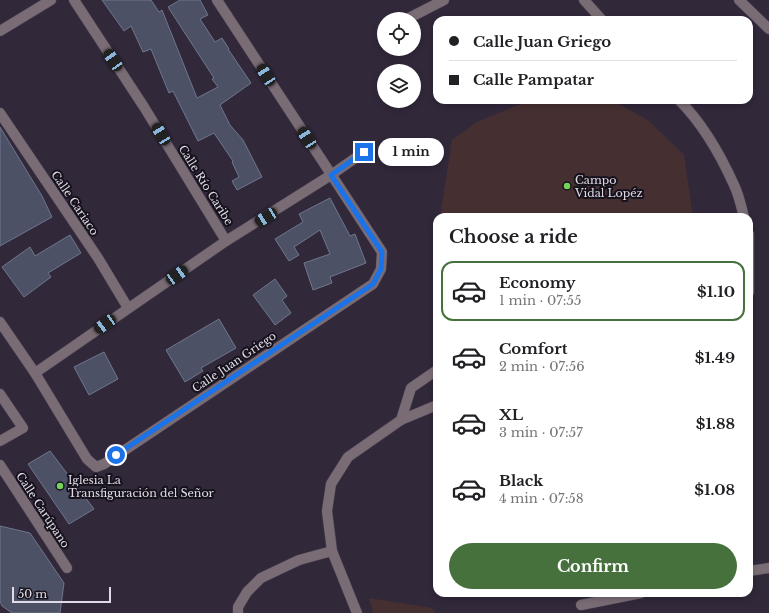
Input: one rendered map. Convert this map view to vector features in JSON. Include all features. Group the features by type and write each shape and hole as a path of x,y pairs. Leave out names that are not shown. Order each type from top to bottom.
{"street":[{"path":"0,31 51,0"},
{"name":"Calle Río Caribe","path":"74,0 144,107 226,242"},
{"path":"217,0 331,175"},
{"path":"421,12 444,0"},
{"path":"584,0 598,16"},
{"path":"739,0 769,29"},
{"path":"683,104 714,146 735,186 743,213"},
{"name":"Calle Cariaco","path":"0,113 98,258 128,308"},
{"path":"0,322 35,373 226,242 331,175 364,152"},
{"name":"Calle Juan Griego","path":"35,373 87,459 96,466 104,464 373,284 381,269 382,252 331,175"},
{"path":"401,420 411,388 433,373"},
{"path":"0,394 23,428 2,440"},
{"path":"357,613 332,551 327,511 331,484 348,457 401,420 433,407"},
{"name":"Calle Carúpano","path":"0,465 67,568"},
{"path":"238,613 238,607 247,592 261,578 299,560 332,551"},
{"path":"753,570 769,568"},
{"path":"581,605 621,597"}],"shaded area":[{"name":"Campo Vidal Lopéz","path":"520,104 618,104 648,120 684,155 692,213 441,213 452,140 477,122"},
{"path":"369,598 432,608 435,613 373,613"}],"building":[{"path":"102,0 151,0 159,12 162,10 197,98 218,87 212,79 214,78 168,7 180,0 200,0 208,15 200,19 215,42 222,38 251,83 220,105 230,125 243,140 262,177 237,190 232,181 239,177 232,162 233,161 214,133 198,141 173,91 169,93 151,49 143,52 131,26 124,31"},
{"path":"0,127 42,196 52,217 0,246"},
{"path":"330,198 350,236 355,234 366,263 330,277 332,283 313,290 304,263 330,254 320,230 294,247 299,255 289,261 275,239 303,222 299,214"},
{"path":"70,235 81,253 48,273 51,277 24,297 2,267 30,247 35,256"},
{"path":"275,279 287,296 282,300 291,313 275,325 253,295"},
{"path":"219,319 236,348 201,368 203,371 185,382 166,350"},
{"path":"104,352 118,379 89,395 74,367"},
{"name":"Iglesia La Transfiguración del Señor","path":"50,451 94,509 69,524 28,464"},
{"path":"0,526 30,533 64,583 60,613 12,613 2,606 0,601"}],"place":[{"name":"Campo Vidal Lopéz","path":"567,186"},
{"name":"Iglesia La Transfiguración del Señor","path":"60,486"}],"route":[{"path":"116,455 373,284 381,269 382,252 331,175 364,152"}]}
